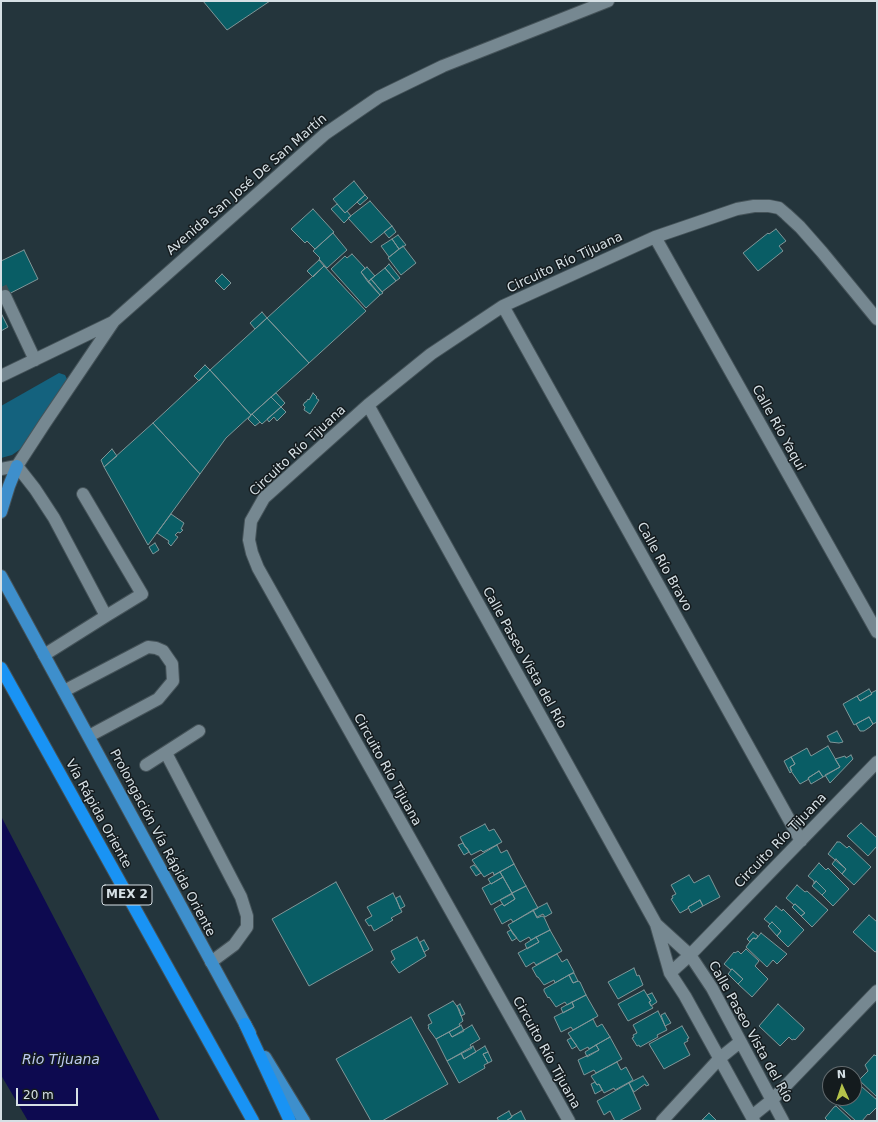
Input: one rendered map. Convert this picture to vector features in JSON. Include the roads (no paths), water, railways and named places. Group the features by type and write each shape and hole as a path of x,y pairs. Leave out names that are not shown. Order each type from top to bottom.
{"highway":[{"name":"Vía Rápida Oriente","path":"1,668 253,1121"},
{"path":"245,1024 290,1121"}],"main road":[{"path":"1,512 17,466"},
{"name":"Prolongación Vía Rápida Oriente","path":"1,576 245,1024 304,1121"}],"street":[{"name":"Avenida San José De San Martín","path":"17,466 98,336 325,134 372,101 442,66 608,1"},
{"name":"Circuito Río Tijuana","path":"569,1121 258,568 249,540 251,521 264,498 368,405 431,354 503,306 655,237 737,209 754,206 779,208 800,227 877,319"},
{"name":"Calle Río Yaqui","path":"655,237 877,632"},
{"path":"5,296 35,360"},
{"name":"Calle Río Bravo","path":"503,306 801,841"},
{"path":"1,376 35,360 98,336"},
{"name":"Calle Paseo Vista del Río","path":"368,405 656,924 670,973 685,996 753,1118"},
{"path":"1,469 17,466 35,489 54,518 106,616"},
{"path":"44,655 142,594 83,494"},
{"path":"64,692 148,647 163,651 172,664 173,681 158,699 88,736"},
{"path":"146,765 199,731"},
{"path":"166,753 241,897 247,916 247,927 234,945 211,962"},
{"name":"Circuito Río Tijuana","path":"670,973 690,955 877,762"},
{"name":"Calle Paseo Vista del Río","path":"656,924 690,955 712,988 783,1121"},
{"path":"753,1118 877,991"},
{"path":"662,1121 720,1058 740,1042"}],"water":[{"name":"Rio Tijuana","path":"1,816 160,1121 28,1121 1,1075"}],"tunnel":[{"path":"1,287 5,296"}]}
